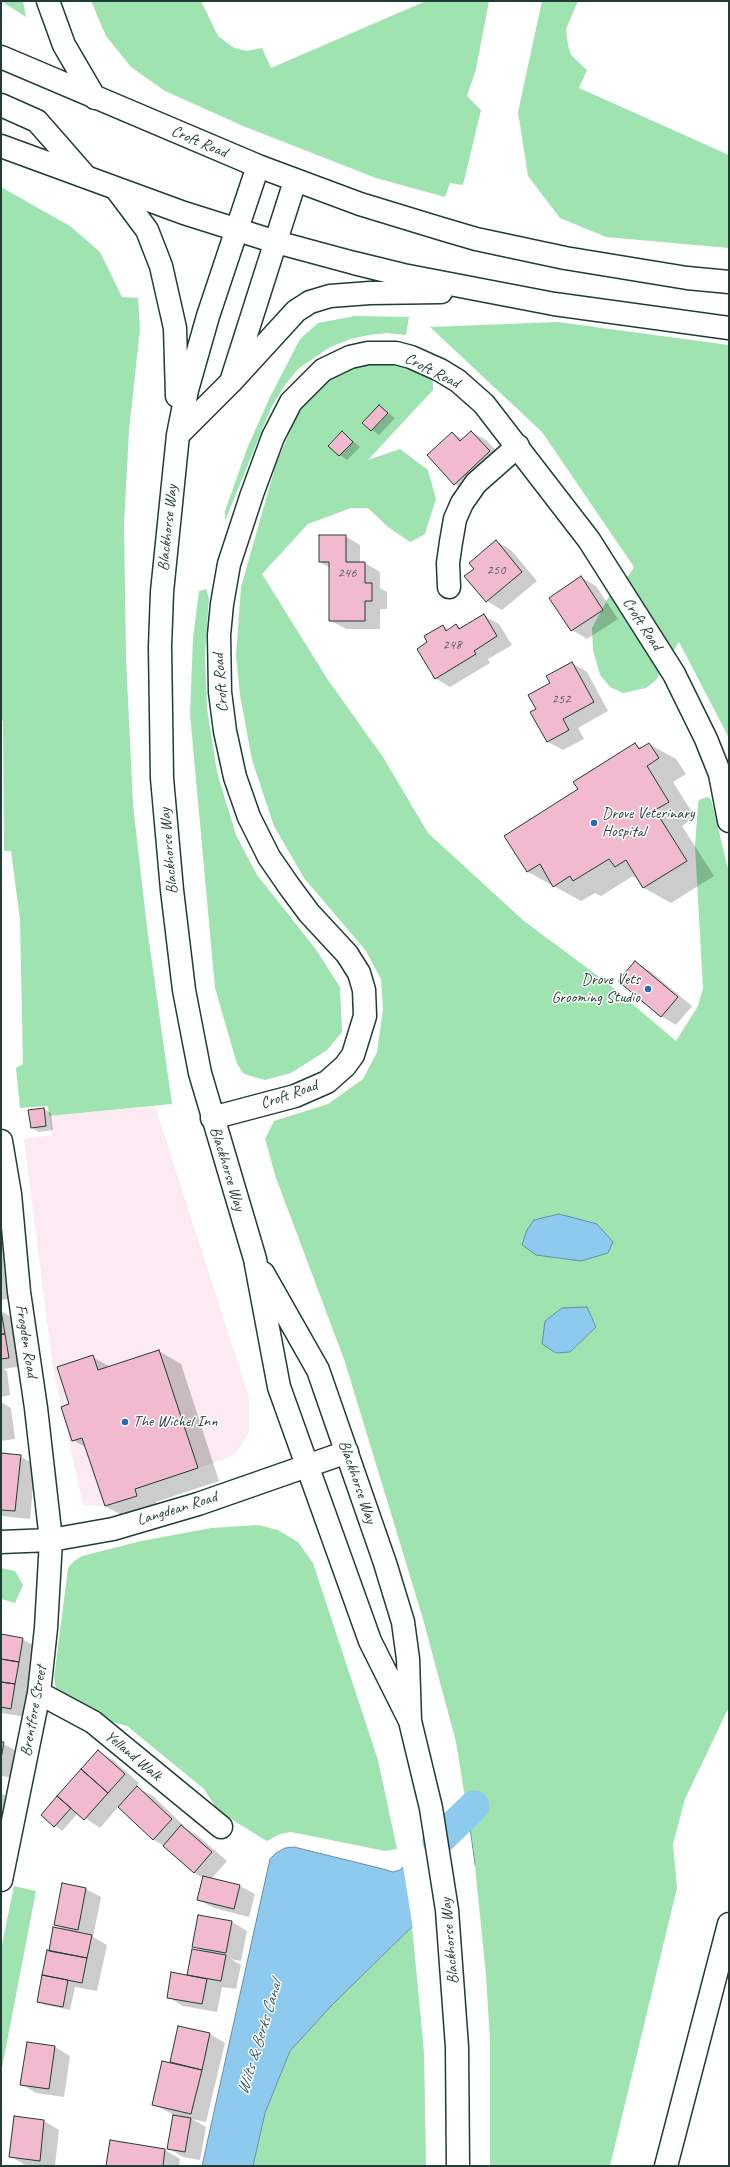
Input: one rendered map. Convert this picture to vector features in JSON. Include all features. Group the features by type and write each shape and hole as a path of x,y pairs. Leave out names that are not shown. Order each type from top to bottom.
{"main road":[{"path":"48,1 64,45 95,98"},
{"name":"Croft Road","path":"1,57 258,166 360,204 476,239 565,258 687,278 729,282"},
{"path":"1,105 37,121 88,179"},
{"path":"1,146 117,190 236,230 403,275 554,304 729,328"},
{"name":"Blackhorse Way","path":"258,166 192,368 178,435 162,592 159,696 162,778 172,890 184,990 200,1073 212,1118 255,1258 279,1388 370,1641 410,1721"},
{"path":"231,382 295,181"},
{"path":"117,190 140,218 153,242 171,304 176,342 178,435"},
{"path":"178,435 231,382 296,311 314,300 330,296 370,293 486,292"},
{"name":"Croft Road","path":"212,1118 295,1096 327,1082 341,1070 353,1055 362,1030 365,1016 364,990 359,973 347,954 296,896 269,857 249,817 235,777 225,731 220,684 219,635 226,579 252,494 273,437 291,402 323,370 350,357 381,352 411,357 458,381 484,404 518,446 589,540 674,674 706,739 720,774 729,821"},
{"path":"449,587 448,564 450,542 455,519 462,503 476,483 518,446"},
{"name":"Frogden Road","path":"1,1141 10,1194 19,1292 42,1454 50,1540"},
{"name":"Blackhorse Way","path":"255,1258 313,1360 347,1452 385,1563 402,1622 408,1659 410,1721 431,1808 442,1869 454,1979 457,2054 458,2166"},
{"name":"Langdean Road","path":"1,1542 50,1540 113,1529 198,1504 347,1452"},
{"name":"Brentfore Street","path":"1,1880 39,1693 46,1628 50,1540"},
{"name":"Yelland Walk","path":"39,1693 92,1722 221,1827"},
{"path":"666,2166 729,1924"}],"shaded area":[{"path":"155,1106 249,1398 249,1432 236,1453 222,1460 135,1489 137,1496 105,1506 83,1505 53,1368 24,1139 52,1135 49,1116"}],"green space":[{"path":"1,1 23,1 26,17"},
{"path":"91,1 201,1 218,36 234,48 247,51 262,48 271,68 426,1 489,1 476,69 467,96 481,110 463,185 450,183 445,197 376,178 243,126 165,91 131,67 106,36"},
{"path":"542,1 578,1 566,29 571,55 587,70 579,88 729,155 729,248 606,237 560,218 528,176 518,112"},
{"path":"1,187 70,226 100,252 122,297 138,298 140,329 129,431 124,524 126,658 133,805 147,927 172,1104 49,1116 48,1106 20,1108 16,1068 23,1064 20,920 11,851 4,851 3,722 1,718"},
{"path":"355,316 409,317 406,335 387,333 351,339 330,347 298,369 284,386 271,408 225,521 225,511 248,446 270,397 300,339 318,323"},
{"path":"558,322 729,345 729,738 679,642 656,680 646,688 623,693 610,687 600,675 593,650 592,628 611,593 629,575 634,567 542,432 430,327"},
{"path":"379,363 409,366 433,377 433,390 368,460 400,449 428,470 436,499 425,534 410,542 388,527 368,508 351,508 308,524 262,574 328,680 383,757 428,833 524,921 610,985 676,1041 698,1006 703,988 695,846 698,804 699,800 707,797 711,799 729,873 729,1707 685,1799 673,1844 677,1888 610,2166 490,2166 490,2041 486,1975 473,1847 456,1742 423,1619 345,1362 276,1178 265,1139 274,1121 328,1104 363,1079 377,1052 383,1009 381,979 366,951 304,878 274,826 252,760 240,695 236,656 241,587 276,464 299,410 307,398 331,376 345,369","holes":["379,405 388,414 371,431 362,423","342,431 353,442 339,456 328,445"]},
{"path":"206,589 209,598 205,653 207,708 217,772 236,835 257,875 315,948 340,987 342,1032 327,1050 291,1073 265,1080 244,1074 237,1064 215,988 190,714 193,638 199,591"},
{"path":"258,1525 278,1530 298,1542 313,1563 378,1760 397,1849 385,1851 291,1832 280,1834 267,1841 218,1811 204,1789 127,1726 112,1722 56,1689 54,1678 68,1568 73,1562 82,1556 141,1541 211,1528"},
{"path":"1,1568 15,1571 23,1585 15,1603 1,1599"},
{"path":"14,1886 36,1891 1,2073 1,1949"},
{"path":"412,1926 424,2052 426,2166 253,2166 265,2113 290,2051 332,2005"}],"water":[{"path":"559,1214 597,1224 613,1242 608,1253 581,1261 536,1255 522,1245 527,1230 534,1220"},
{"path":"587,1307 596,1327 570,1352 556,1353 542,1344 545,1321 562,1308"},
{"path":"467,1805 475,1865 332,2005 290,2051 265,2113 253,2166 202,2166 270,1859 276,1853 285,1848 294,1847 393,1872 400,1870"}],"pier":[{"path":"466,1803 475,1868 413,1929 403,1866"}],"building":[{"path":"379,405 388,413 371,431 362,423"},
{"path":"342,431 353,442 339,456 328,446"},
{"path":"471,431 490,451 454,485 427,455 452,432 460,441"},
{"path":"319,535 346,535 346,562 365,562 365,583 372,583 372,601 365,601 365,621 329,621 329,562 319,562"},
{"path":"496,540 522,572 486,602 464,576 474,569 469,563"},
{"path":"581,576 603,610 571,631 549,598"},
{"path":"484,614 497,636 474,651 476,654 435,679 417,649 427,642 424,636 443,625 446,631 456,624 459,629"},
{"path":"572,662 594,702 563,719 569,730 547,742 530,712 536,709 528,695 550,683 546,676"},
{"name":"Drove Veterinary Hospital","path":"635,743 639,749 649,743 659,758 647,766 669,802 655,810 687,861 643,888 626,860 615,867 609,859 573,881 570,876 553,887 540,864 527,872 504,836 578,789 573,782"},
{"name":"Drove Vets Grooming Studio","path":"635,961 678,997 661,1017 618,981"},
{"path":"44,1108 46,1126 31,1128 28,1110"},
{"path":"1,1310 5,1334 1,1334"},
{"path":"1,1334 5,1334 9,1358 1,1359"},
{"name":"The Wichel Inn","path":"159,1350 198,1468 135,1489 137,1496 105,1506 82,1438 72,1441 61,1407 69,1404 57,1367 93,1355 98,1370"},
{"path":"1,1453 21,1455 15,1511 1,1510"},
{"path":"1,1634 23,1638 19,1662 1,1659"},
{"path":"1,1659 19,1662 15,1684 1,1682"},
{"path":"1,1682 15,1684 11,1709 1,1707"},
{"path":"1,1742 4,1742 1,1759"},
{"path":"98,1750 125,1774 108,1793 81,1769"},
{"path":"81,1769 108,1793 84,1820 57,1796"},
{"path":"137,1786 172,1819 153,1840 118,1807"},
{"path":"57,1796 71,1808 54,1827 41,1815"},
{"path":"181,1825 212,1852 194,1873 163,1846"},
{"path":"203,1876 240,1885 234,1909 197,1900"},
{"path":"62,1883 86,1888 78,1930 54,1925"},
{"path":"198,1915 232,1921 226,1953 192,1947"},
{"path":"53,1927 92,1935 87,1958 49,1951"},
{"path":"192,1949 226,1955 221,1981 187,1975"},
{"path":"47,1950 87,1958 82,1983 42,1975"},
{"path":"171,1972 207,1979 202,2004 167,1998"},
{"path":"42,1975 68,1980 63,2007 37,2002"},
{"path":"178,2026 210,2033 202,2070 170,2062"},
{"path":"27,2042 55,2046 49,2089 20,2085"},
{"path":"162,2061 202,2070 191,2114 152,2105"},
{"path":"173,2115 191,2118 185,2152 167,2149"},
{"path":"14,2116 44,2120 40,2161 9,2157"},
{"path":"110,2140 165,2149 163,2166 106,2166"}],"waterway":[{"name":"Wilts & Berks Canal","path":"438,1841 474,1806"}],"place":[{"name":"Drove Veterinary Hospital","path":"594,823"},
{"name":"Drove Vets Grooming Studio","path":"648,989"},
{"name":"The Wichel Inn","path":"125,1422"}]}
